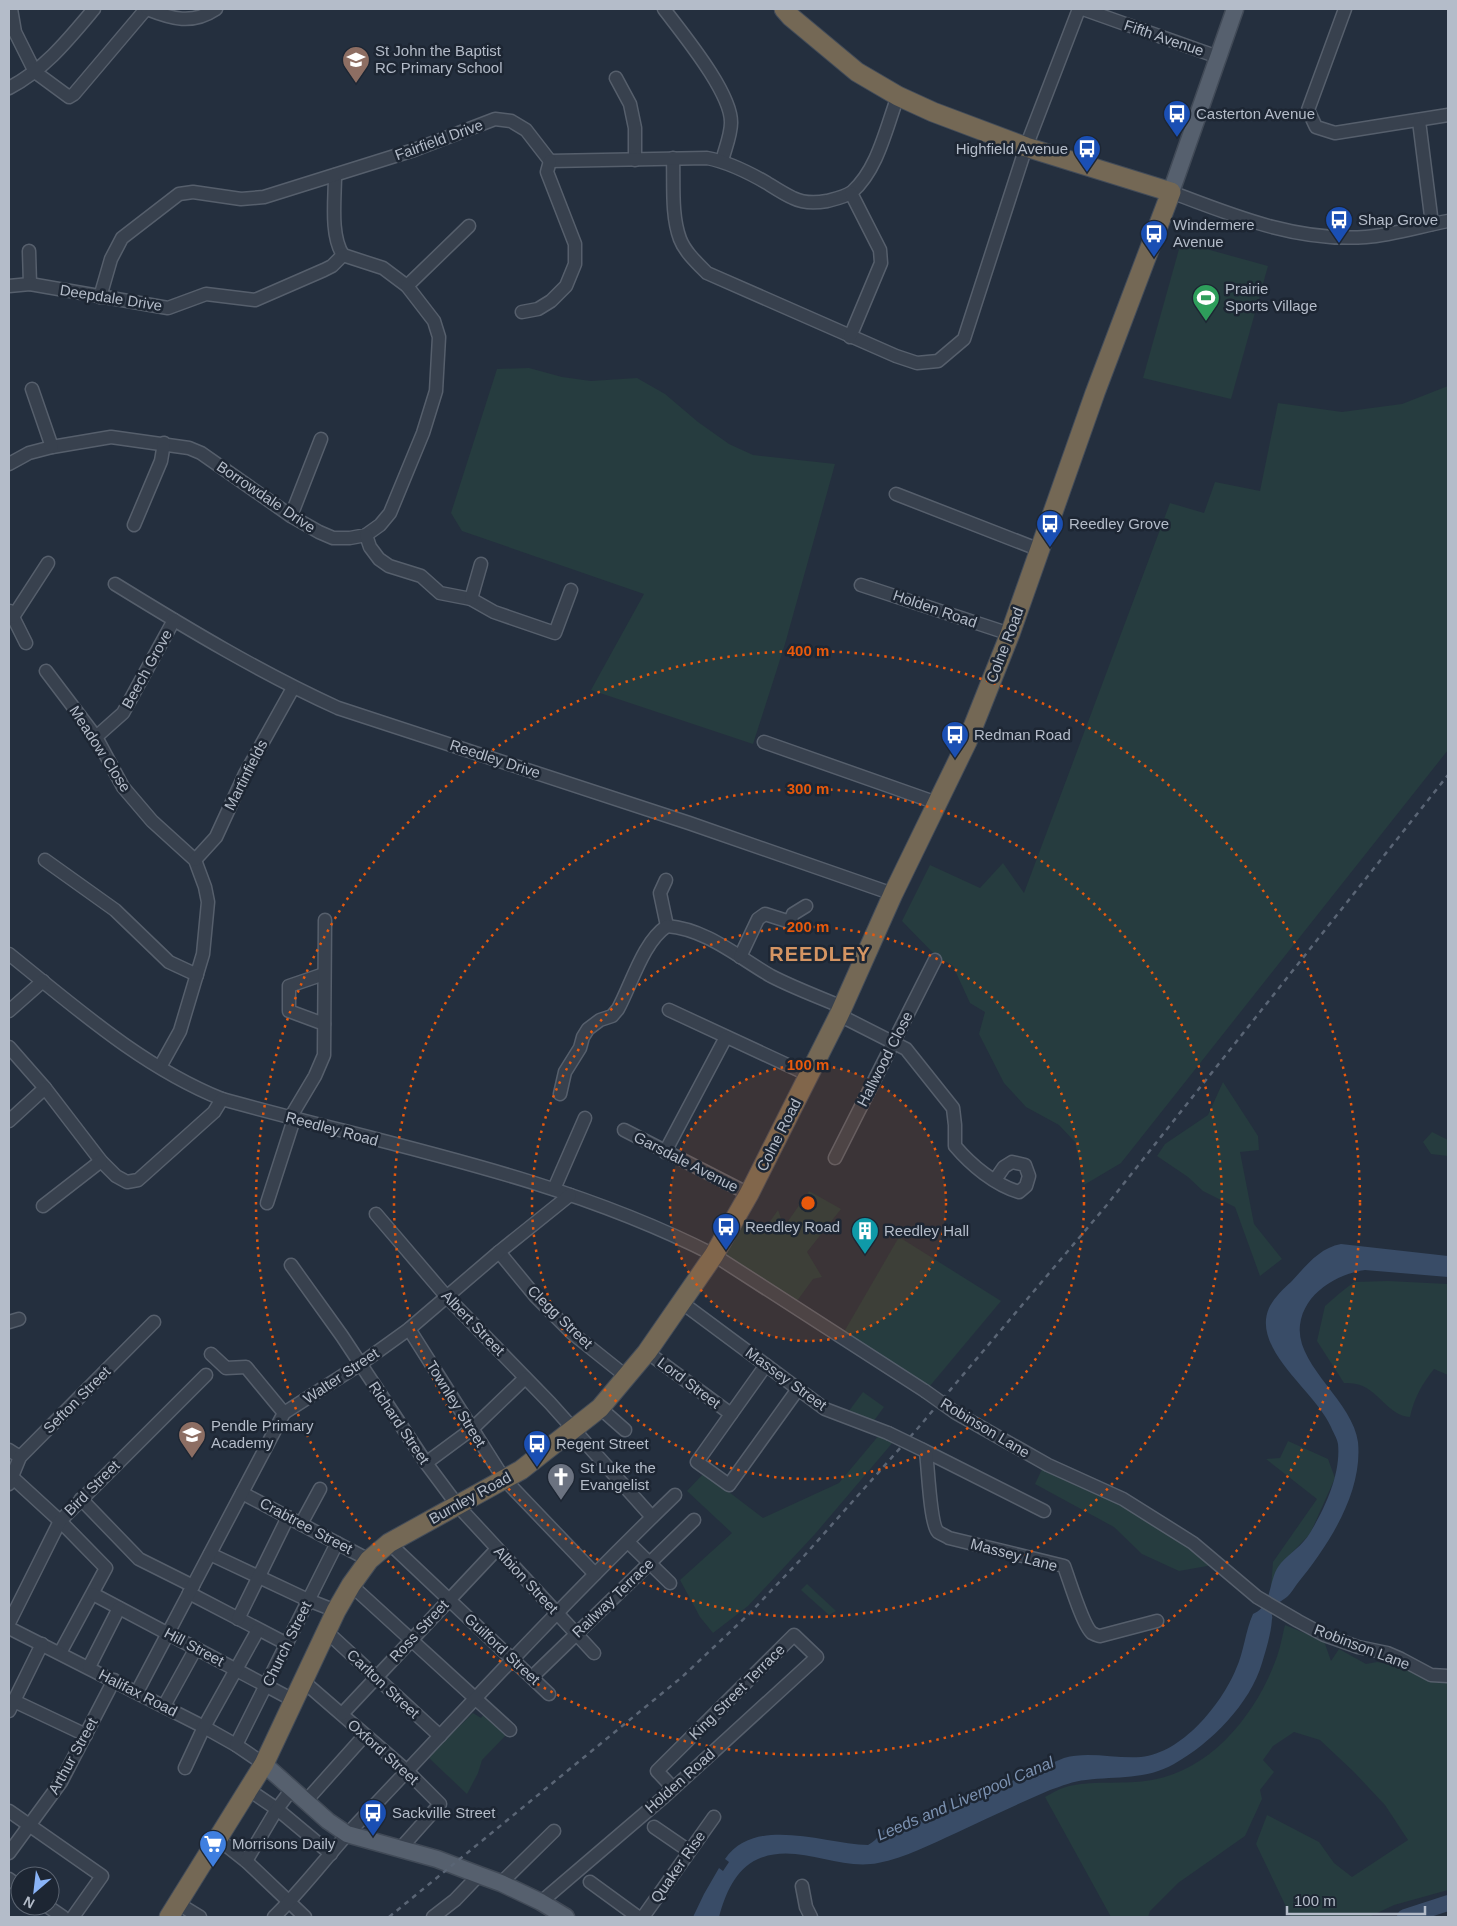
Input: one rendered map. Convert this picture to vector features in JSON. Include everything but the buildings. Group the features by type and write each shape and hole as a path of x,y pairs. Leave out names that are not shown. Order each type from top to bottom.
{"highway":[{"path":"784,9 857,72 898,96 933,112 1026,147 1171,192"},
{"name":"Colne Road","path":"714,1255 749,1194 809,1075 893,894 967,742 1010,634 1095,393 1171,192"},
{"name":"Burnley Road","path":"264,1764 336,1611 351,1585 369,1560 389,1543 521,1470 600,1408 647,1352 714,1255"},
{"path":"173,1910 264,1764"}],"main road":[{"name":"Colne Road","path":"1171,192 1235,9"},
{"path":"264,1764 347,1834 479,1874 541,1902 566,1917"}],"street":[{"path":"11,9 15,32 35,72 69,97 74,94 146,9 170,18 190,20 207,15 216,9"},
{"path":"9,88 46,64 94,9"},
{"path":"664,9 711,73 725,99 732,123 722,160"},
{"path":"674,158 674,198 680,240 693,260 707,272 896,356 916,363 938,361 964,339 1026,147 1079,9"},
{"name":"Fifth Avenue","path":"1083,9 1218,57"},
{"path":"1345,9 1308,110 1316,127 1335,133 1448,115"},
{"path":"9,78 22,81"},
{"path":"616,78 630,104 635,128 635,160"},
{"path":"522,312 538,309 552,301 566,286 575,264 575,244 547,172 550,161 674,158 722,160 801,202 822,202 851,193 866,175 874,162 898,96"},
{"name":"Fairfield Drive","path":"100,297 111,258 122,238 179,194 193,192 240,199 264,197 414,150 495,119 511,121 526,130 550,161"},
{"path":"1419,121 1432,224"},
{"path":"336,175 335,231 337,245 342,255 383,268 407,286 434,321 439,337 436,390 423,433 390,513 380,525 366,535 370,547 389,566 421,576 440,593 471,599 494,612 556,633 571,590"},
{"path":"1171,192 1247,221 1289,232 1322,237 1367,237 1448,221"},
{"path":"850,337 881,263 880,250 851,193"},
{"path":"407,286 468,226"},
{"path":"29,251 30,284"},
{"name":"Deepdale Drive","path":"9,286 30,284 168,308 206,294 255,300 332,266 342,255"},
{"path":"32,389 52,447"},
{"name":"Borrowdale Drive","path":"9,464 29,453 111,437 164,443 189,448 201,453 291,516 319,532 333,538 350,538 366,535"},
{"path":"291,516 321,439"},
{"path":"134,525 161,461 164,443"},
{"path":"896,494 1040,550"},
{"path":"26,643 11,613 48,563"},
{"path":"471,599 481,564"},
{"name":"Reedley Drive","path":"115,584 293,688 338,708 689,823 893,894"},
{"name":"Holden Road","path":"861,585 1010,634"},
{"name":"Beech Grove","path":"96,737 123,713 174,620"},
{"name":"Meadow Close","path":"46,671 96,737 123,787 152,821 195,860 205,886 208,902 203,954 180,1031 160,1067"},
{"name":"Martinfields","path":"195,860 216,837 245,774 293,688"},
{"path":"764,742 938,803"},
{"path":"45,860 115,910 169,962 196,975"},
{"path":"666,880 660,893 667,926"},
{"path":"740,957 758,919 765,914 790,922 793,914 806,906"},
{"path":"268,1204 292,1118 316,1076 324,1055 325,920"},
{"path":"560,1094 564,1072 580,1048 583,1037 588,1029 600,1020 612,1016 618,1009 656,933 667,926 680,926 718,942 773,977 840,1011 906,1049 953,1108 955,1146 962,1154 995,1180"},
{"name":"Reedley Road","path":"9,954 108,1034 192,1087 222,1099 471,1164 570,1194 682,1238 714,1255"},
{"name":"Hallwood Close","path":"835,1158 935,960"},
{"path":"324,974 289,986 289,1011 324,1024"},
{"path":"9,1011 42,981"},
{"path":"669,1010 809,1075"},
{"path":"665,1152 726,1037"},
{"path":"9,1047 46,1088 100,1161 116,1176 127,1182 138,1180 214,1112 222,1099"},
{"path":"9,1121 46,1088"},
{"path":"554,1189 585,1118"},
{"name":"Garsdale Avenue","path":"624,1130 749,1194"},
{"path":"43,1206 100,1161"},
{"name":"Walter Street","path":"137,1692 284,1413 359,1365 409,1329 446,1296 570,1194"},
{"name":"Albert Street","path":"376,1214 446,1296 574,1429 652,1517"},
{"name":"Clegg Street","path":"499,1252 536,1297 572,1333 627,1377"},
{"name":"Robinson Lane","path":"714,1255 956,1413 1048,1465 1123,1499 1193,1543 1257,1597 1279,1610 1324,1635 1358,1647 1387,1653 1431,1675 1448,1676"},
{"name":"Richard Street","path":"291,1265 342,1336 359,1365 426,1464 458,1506"},
{"name":"Massey Street","path":"681,1302 825,1409 888,1433 1044,1511"},
{"name":"Sefton Street","path":"10,1480 20,1457 154,1322"},
{"name":"Townley Street","path":"409,1329 504,1479"},
{"name":"Lord Street","path":"647,1352 731,1414"},
{"path":"211,1354 226,1368 246,1367 284,1413"},
{"path":"766,1365 697,1462 729,1484 798,1389"},
{"name":"Bird Street","path":"9,1623 60,1521 206,1375"},
{"path":"426,1464 472,1428 525,1378"},
{"path":"600,1408 625,1430"},
{"path":"9,1450 20,1457"},
{"name":"Massey Lane","path":"925,1451 934,1523 938,1532 949,1538 1064,1566 1088,1629 1093,1634 1100,1636 1157,1621"},
{"path":"504,1479 594,1574"},
{"path":"10,1480 60,1521 106,1568 60,1653"},
{"path":"301,1524 320,1489"},
{"name":"Crabtree Street","path":"242,1493 369,1560"},
{"path":"274,1917 289,1903 347,1834 440,1736 594,1574 675,1495"},
{"path":"81,1499 140,1558 238,1619 287,1644"},
{"name":"Albion Street","path":"458,1506 594,1653"},
{"path":"238,1619 288,1517"},
{"name":"Railway Terrace","path":"532,1677 694,1520"},
{"path":"628,1542 648,1564 670,1583"},
{"name":"Church Street","path":"236,1745 337,1543"},
{"name":"Guilford Street","path":"389,1543 549,1694"},
{"name":"Ross Street","path":"342,1714 497,1549"},
{"path":"210,1554 308,1600 336,1611"},
{"path":"351,1585 510,1730"},
{"name":"Hill Street","path":"93,1594 295,1701"},
{"path":"89,1667 119,1608"},
{"name":"Halifax Road","path":"9,1628 164,1706 236,1745 264,1764"},
{"path":"185,1768 204,1728 258,1630"},
{"name":"Carlton Street","path":"326,1631 440,1736"},
{"name":"King Street Terrace","path":"673,1788 657,1771 794,1635 817,1657"},
{"path":"42,1644 11,1706 86,1735"},
{"path":"164,1706 196,1648"},
{"name":"Holden Road","path":"541,1902 673,1788 817,1657"},
{"name":"Arthur Street","path":"9,1853 61,1782 114,1680"},
{"name":"Oxford Street","path":"303,1681 407,1771 440,1804 400,1849"},
{"path":"306,1801 365,1735"},
{"path":"246,1861 277,1809 292,1789"},
{"path":"249,1790 277,1809 332,1854"},
{"path":"9,1811 102,1876 73,1917"},
{"name":"Quaker Rise","path":"643,1917 714,1817"},
{"path":"654,1827 689,1851"},
{"path":"501,1883 554,1832"},
{"path":"217,1838 246,1861 305,1917"},
{"path":"433,1917 455,1900 479,1874"},
{"path":"590,1882 638,1917"},
{"path":"802,1886 806,1907 812,1917"},
{"path":"173,1910 200,1917"}],"green space":[{"name":"Prairie Sports Village","path":"1181,242 1268,266 1231,399 1143,378"},
{"path":"529,368 562,377 591,381 637,378 665,394 698,422 729,444 753,455 835,464 785,644 753,744 591,690 644,594 462,531 451,513 497,369"},
{"path":"1448,386 1448,750 1121,1163 1084,1185 1075,1142 1059,1125 1026,1107 1004,1083 979,1034 985,1012 970,1003 953,966 937,957 902,921 930,865 980,888 1003,863 1024,893 1170,503 1204,513 1215,482 1260,491 1278,403 1342,412 1402,404"},
{"path":"1223,1082 1258,1136 1259,1150 1240,1152 1254,1224 1282,1259 1260,1276 1235,1207 1203,1191 1188,1177 1157,1156 1165,1144 1208,1115"},
{"path":"1432,1132 1448,1140 1448,1156 1431,1154 1423,1142"},
{"path":"809,1191 841,1209 807,1252 822,1277 813,1279 797,1301 725,1255 747,1219 764,1230 778,1210 784,1227"},
{"path":"899,1237 1001,1301 929,1387 844,1332"},
{"path":"1388,1281 1448,1284 1448,1375 1434,1369 1419,1392 1410,1417 1395,1412 1364,1387 1344,1383 1317,1341 1325,1306 1340,1293 1354,1282"},
{"path":"863,1392 884,1407 873,1422 846,1415"},
{"path":"880,1434 894,1441 815,1534 748,1606 713,1633 700,1617 680,1580 732,1533 687,1491 704,1473 763,1518 839,1483"},
{"path":"1288,1441 1328,1459 1335,1478 1310,1534 1279,1566 1271,1588 1273,1562 1317,1499 1266,1459 1280,1458"},
{"path":"1044,1465 1111,1498 1160,1526 1213,1565 1179,1571 1142,1554 1114,1527 1035,1484"},
{"path":"807,1584 836,1611 829,1615 801,1590"},
{"path":"1285,1625 1324,1641 1331,1661 1339,1649 1366,1664 1377,1662 1406,1666 1448,1681 1448,1890 1394,1905 1369,1917 1291,1917 1256,1844 1267,1815 1319,1842 1334,1863 1352,1877 1408,1840 1385,1805 1354,1772 1320,1740 1294,1732 1273,1746 1263,1760 1274,1772 1260,1790 1262,1799 1245,1836 1178,1883 1150,1911 1148,1917 1111,1917 1045,1797 1063,1788 1079,1784 1152,1780 1173,1774 1193,1765 1212,1752 1243,1720 1256,1701 1275,1662"},
{"path":"473,1713 481,1718 484,1714 506,1735 482,1760 478,1773 467,1794 428,1757"}],"water":[{"path":"1341,1244 1448,1256 1448,1277 1365,1270 1354,1272 1324,1287 1308,1303 1300,1325 1301,1340 1306,1354 1315,1369 1346,1412 1354,1427 1358,1442 1355,1480 1341,1518 1331,1536 1290,1593 1273,1609 1268,1642 1256,1678 1239,1707 1215,1734 1174,1764 1153,1773 1068,1784 1038,1795 918,1850 888,1861 863,1864 848,1863 788,1854 758,1859 750,1863 737,1876 724,1900 719,1917 693,1917 719,1868 723,1871 729,1862 725,1859 738,1846 754,1838 772,1835 792,1835 868,1845 890,1825 931,1817 1064,1758 1083,1755 1141,1757 1156,1754 1171,1747 1198,1725 1210,1712 1229,1683 1239,1662 1253,1614 1260,1610 1264,1604 1277,1569 1310,1533 1331,1490 1337,1467 1338,1444 1336,1437 1323,1413 1276,1354 1269,1339 1266,1323 1269,1308 1282,1291 1319,1254 1326,1249"}],"waterway":[{"path":"1405,1917 1448,1903"}],"railway":[{"path":"389,1917 682,1677 749,1614 804,1556 918,1428 1106,1206 1448,775"}],"place":[{"name":"St John the Baptist RC Primary School","path":"356,84"},
{"name":"Casterton Avenue","path":"1177,138"},
{"name":"Highfield Avenue","path":"1087,173"},
{"name":"Shap Grove","path":"1339,244"},
{"name":"Windermere Avenue","path":"1154,258"},
{"name":"Prairie Sports Village","path":"1206,322"},
{"name":"Reedley Grove","path":"1050,548"},
{"name":"Redman Road","path":"955,759"},
{"name":"Reedley Road","path":"726,1251"},
{"name":"Reedley Hall","path":"865,1255"},
{"name":"Pendle Primary Academy","path":"192,1459"},
{"name":"Regent Street","path":"537,1468"},
{"name":"St Luke the Evangelist","path":"561,1501"},
{"name":"Sackville Street","path":"373,1837"},
{"name":"Morrisons Daily","path":"213,1868"}],"district":[{"name":"REEDLEY","path":"820,954"}],"water label":[{"name":"Leeds and Liverpool Canal","path":"965,1798"}]}
